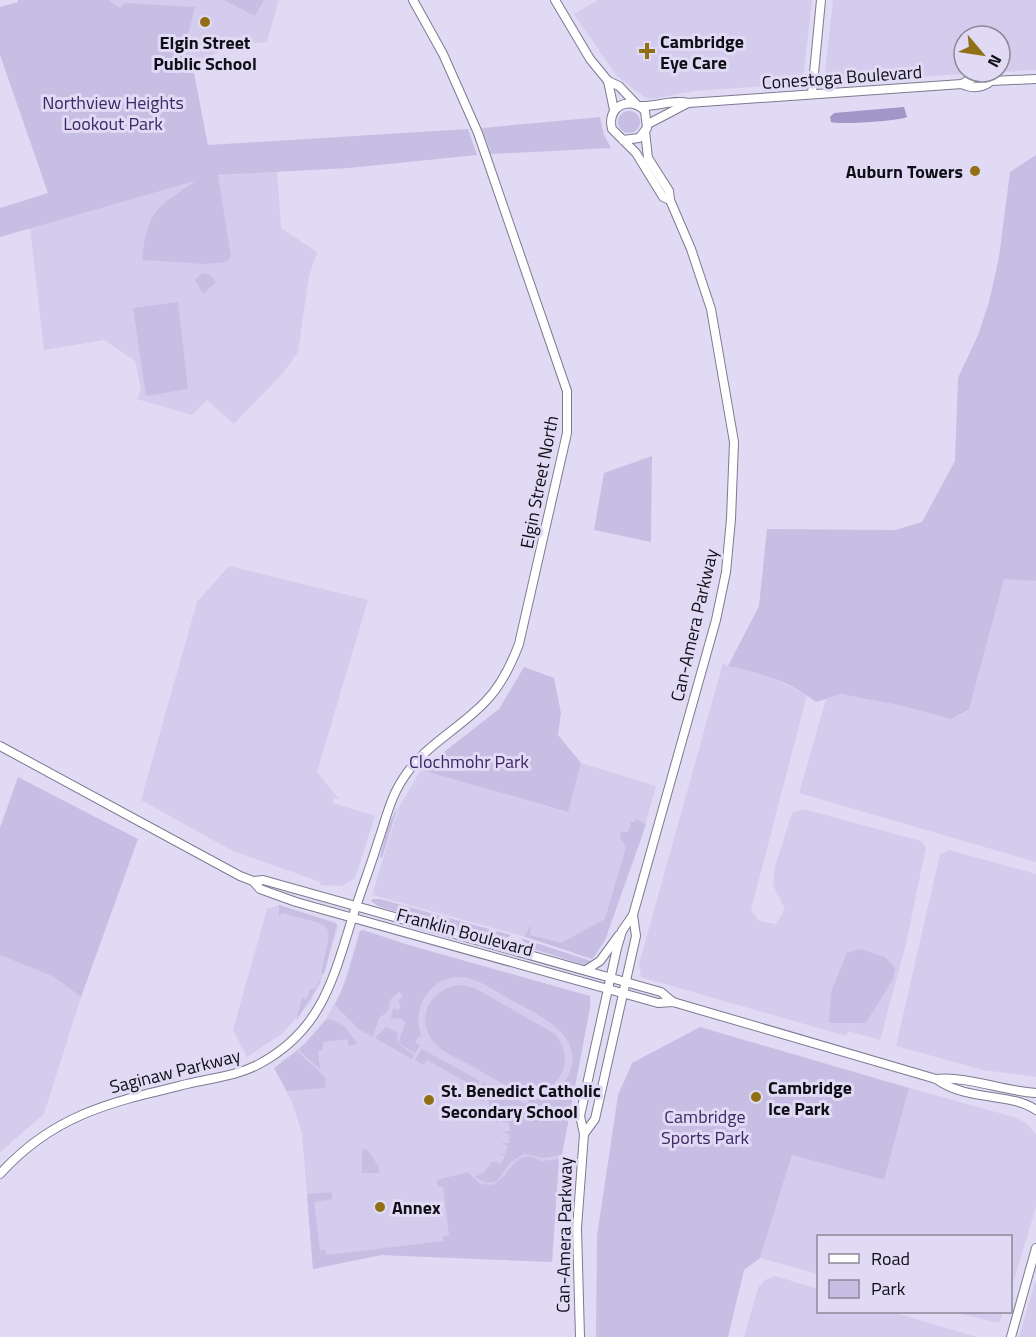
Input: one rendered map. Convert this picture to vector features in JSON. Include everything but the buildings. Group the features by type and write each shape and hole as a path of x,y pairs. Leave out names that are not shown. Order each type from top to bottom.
{"main road":[{"path":"555,0 590,59 608,81 619,86 645,111 647,128 635,139 623,140 612,129 611,117 621,104 638,105"},
{"path":"608,81 614,111"},
{"name":"Can-Amera Parkway","path":"580,1337 577,1228 584,1134 580,1116 622,931 633,915 716,620 726,572 731,519 734,442 711,309 669,192 646,150 647,128"},
{"name":"Can-Amera Parkway","path":"623,140 641,160 663,197 670,200"},
{"name":"Franklin Boulevard","path":"0,746 216,865 253,881 260,889 353,918 658,1004 673,1002"},
{"name":"Franklin Boulevard","path":"253,881 263,880 661,992 673,1002 936,1079 948,1088 1021,1103 1036,1110"},
{"name":"Can-Amera Parkway","path":"584,1134 595,1119 636,936 633,915"},
{"path":"585,970 600,961 622,931"},
{"name":"Franklin Boulevard","path":"936,1079 952,1077 999,1089 1036,1093"}],"street":[{"name":"Elgin Street North","path":"356,907 395,793 405,774 425,750 484,702 499,684 513,659 543,546 569,422 565,380 478,133 443,54 413,0"},
{"path":"812,94 822,0"},
{"name":"Conestoga Boulevard","path":"638,105 656,107 681,101 688,103 962,84 968,79 985,78 991,81 1036,79"},
{"name":"Conestoga Boulevard","path":"647,128 688,103"},
{"name":"Saginaw Parkway","path":"0,1174 43,1134 87,1111 120,1099 232,1075 261,1063 285,1047 307,1027 321,1005 336,974 356,907"},
{"path":"1011,1337 1036,1248"}],"shaded area":[{"name":"Elgin Street Public School","path":"109,0 279,0 267,42 240,44 192,63"},
{"path":"598,0 812,0 803,79 798,83 782,85 694,91 652,99 644,97 616,75 574,14"},
{"path":"833,0 1036,0 1036,70 1012,71 1012,24 952,24 952,75 829,82 825,71"},
{"path":"904,107 907,117 893,120 836,123 831,122 830,117 834,113"},
{"path":"277,171 281,228 317,252 309,276 298,352 283,373 234,424 207,400 192,415 137,399 141,388 135,361 104,340 44,350 30,228 213,176"},
{"path":"229,566 368,600 317,772 339,799 334,798 333,803 375,816 355,878 342,886 320,885 321,882 233,851 141,800 197,602"},
{"path":"1004,578 1036,581 1036,862 799,793 826,699 841,694 903,706 951,719 969,711"},
{"path":"723,663 765,674 807,695 751,910 759,921 776,924 785,909 773,885 775,866 792,813 803,809 921,841 926,847 906,944 880,1040 848,1031 846,1036 641,977 639,964"},
{"path":"581,763 656,786 642,837 605,940 592,959 551,944 372,895 399,807 421,770 567,812"},
{"path":"949,850 1036,874 1036,1077 983,1070 896,1046 940,854"},
{"path":"279,905 335,922 338,927 321,981 311,1001 283,1033 247,1057 233,1030 267,909"},
{"name":"St. Benedict Catholic Secondary School","path":"360,931 542,984 579,1044 559,1156 552,1262 381,1255 313,1269 302,1133 292,1102 274,1068 308,1041 325,1020 341,992"},
{"path":"0,955 54,977 81,997 44,1114 0,1152"},
{"path":"909,1088 1014,1117 1026,1123 1036,1134 1036,1207 1012,1287 1012,1235 817,1235 817,1274 760,1258 792,1155 884,1180"},
{"path":"775,1276 817,1289 817,1313 895,1313 977,1337 744,1337 758,1288 765,1280"},
{"path":"1036,1280 1036,1337 1019,1337 1035,1282"},
{"path":"959,1313 1003,1313 999,1323"}],"green space":[{"name":"Northview Heights Lookout Park","path":"18,0 109,0 120,8 124,3 195,7 189,31 177,51 192,63 208,145 468,129 477,155 349,168 218,175 231,257 226,262 205,264 142,260 144,242 157,211 195,181 0,237 0,208 48,193 0,55 0,7 18,2"},
{"path":"224,0 264,0 255,16"},
{"path":"629,111 637,114 640,122 637,130 629,133 621,130 618,122 621,114"},
{"path":"600,117 604,135 611,148 491,154 482,128"},
{"path":"1036,155 1036,581 1004,579 969,710 951,719 903,706 841,694 816,702 796,688 774,679 728,666 759,606 767,529 895,530 922,522 955,461 958,378 978,335 989,302 999,257 1010,172"},
{"path":"202,273 209,274 216,282 203,294 195,280"},
{"path":"178,302 188,389 146,396 133,308"},
{"path":"652,456 651,542 594,530 604,473"},
{"name":"Clochmohr Park","path":"524,667 554,678 561,713 558,735 581,763 568,812 421,770 499,709"},
{"path":"18,777 138,839 81,997 54,977 0,955 0,828"},
{"path":"398,806 382,858 380,857 388,826"},
{"path":"636,819 646,824 605,940 594,957 592,959 523,936 526,935 531,924 530,935 561,943 605,919 626,847 620,837 621,832 628,832 631,822"},
{"path":"373,899 511,935 503,938 469,934 378,906 371,901"},
{"path":"279,905 337,924 324,974 321,973 328,943 327,928 313,921 282,913 279,916"},
{"path":"360,931 590,996 590,1008 562,1155 543,1158 524,1154 511,1162 497,1181 486,1183 475,1177 484,1172 493,1161 501,1164 505,1156 498,1153 506,1154 508,1146 501,1143 509,1143 510,1135 503,1132 510,1131 509,1122 502,1122 509,1120 507,1111 499,1113 497,1125 488,1101 486,1099 482,1102 476,1096 483,1083 526,1104 529,1100 546,1097 556,1091 567,1078 572,1063 572,1050 567,1039 558,1029 535,1013 487,986 461,977 440,982 431,988 425,997 419,1017 422,1038 419,1036 415,1042 420,1045 415,1053 398,1043 406,1022 400,1018 391,1019 393,1008 398,1010 401,1007 398,1001 403,995 399,992 390,1000 388,1011 379,1018 373,1037 360,1030 335,1005 347,978"},
{"path":"521,938 594,962 584,965 527,947"},
{"path":"859,949 885,957 895,968 893,979 866,1023 829,1023 831,992 847,953"},
{"path":"321,981 296,1021 302,998 307,999 310,989 315,989"},
{"path":"462,985 475,988 555,1034 563,1047 565,1062 554,1084 543,1091 518,1090 492,1078 435,1044 427,1031 426,1012 435,996 443,990"},
{"path":"330,1019 344,1026 358,1044 349,1046 347,1039 323,1042 323,1050 318,1051 320,1069 299,1050 326,1020"},
{"path":"386,1027 398,1033 397,1043 414,1055 412,1059 375,1038"},
{"name":"Cambridge Sports Park","path":"700,1027 909,1088 884,1180 792,1155 760,1258 744,1270 728,1337 596,1337 597,1236 618,1095 632,1063"},
{"path":"422,1049 480,1081 473,1093 465,1088 468,1083 427,1060 424,1065 415,1060"},
{"path":"297,1051 326,1078 325,1088 287,1091 274,1068"},
{"path":"367,1149 379,1167 379,1173 362,1173 362,1150"},
{"path":"530,1156 542,1161 559,1159 552,1262 381,1255 313,1269 307,1194 332,1192 332,1199 314,1202 320,1250 325,1250 327,1255 443,1241 443,1236 449,1235 443,1187 438,1187 437,1180 468,1172 480,1184 492,1185 502,1178 518,1160"}],"place":[{"name":"Elgin Street Public School","path":"205,22"},
{"name":"Cambridge Eye Care","path":"647,51"},
{"name":"Auburn Towers","path":"975,171"},
{"name":"Cambridge Ice Park","path":"756,1097"},
{"name":"St. Benedict Catholic Secondary School","path":"429,1100"},
{"name":"Annex","path":"380,1207"}]}
